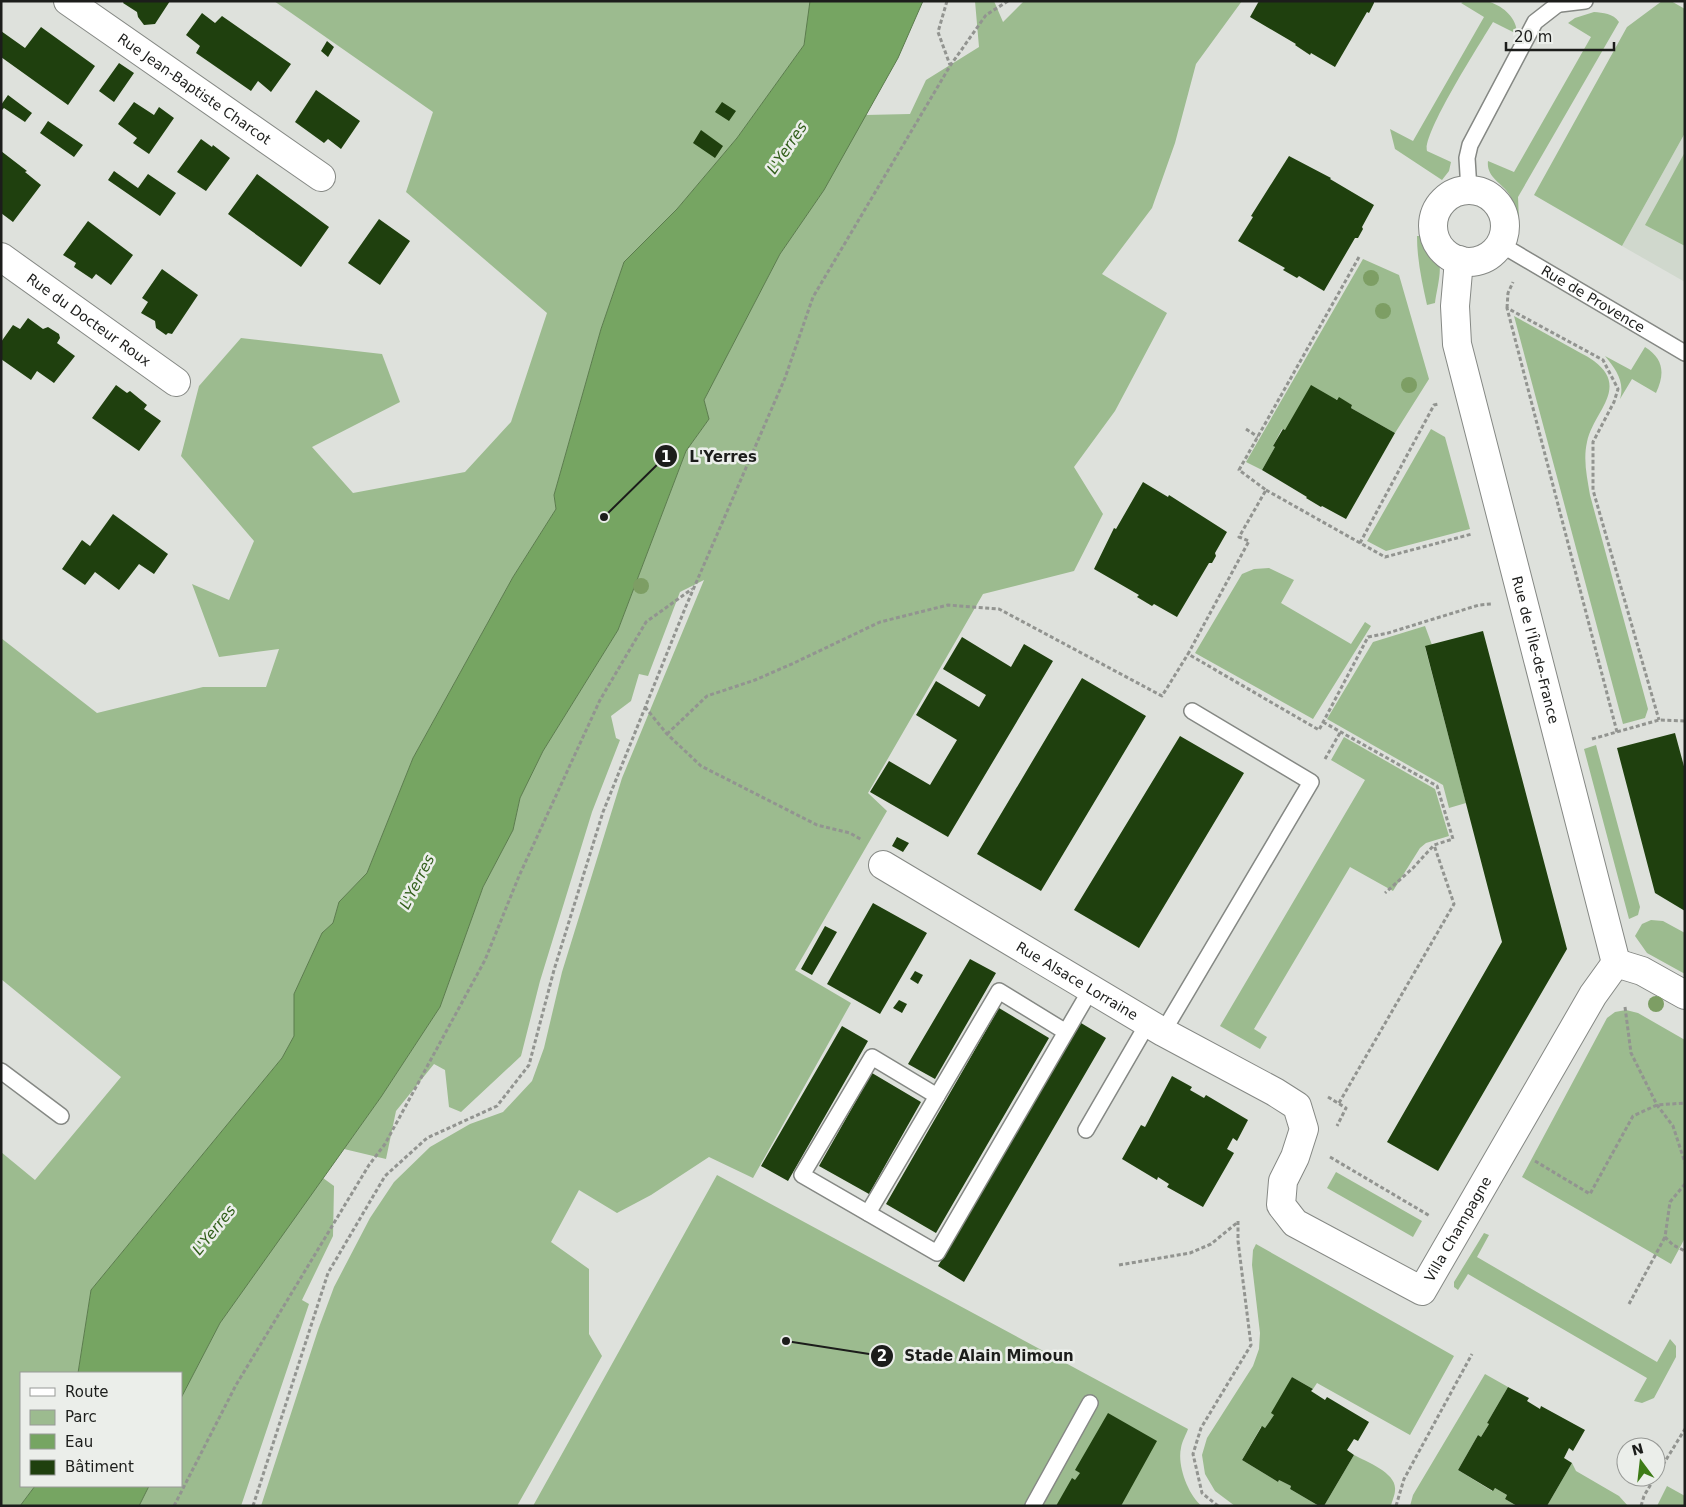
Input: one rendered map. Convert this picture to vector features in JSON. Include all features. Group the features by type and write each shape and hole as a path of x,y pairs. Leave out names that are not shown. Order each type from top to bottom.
{"street":[{"name":"Rue Jean-Baptiste Charcot","path":"68,1 321,177"},
{"path":"1461,190 1487,194 1497,202 1503,212 1505,232 1500,244 1496,250 1486,257 1472,262 1459,260 1447,254 1438,245 1433,228 1434,216 1440,205 1449,196 1461,190"},
{"name":"Rue du Docteur Roux","path":"1,257 176,382"},
{"name":"Rue de l'Île-de-France","path":"1459,260 1455,306 1457,344 1616,963"},
{"name":"Rue Alsace Lorraine","path":"883,865 1156,1027 1275,1092"},
{"path":"1616,963 1642,970 1685,995"},
{"name":"Villa Champagne","path":"1275,1092 1296,1106 1304,1129 1295,1157 1283,1181 1281,1205 1295,1223 1422,1291 1588,1004 1616,963"}],"lane":[{"path":"1469,190 1467,158 1470,145 1535,22 1561,3 1585,1"},
{"name":"Rue de Provence","path":"1500,244 1685,353"},
{"path":"1086,1130 1156,1027 1311,782 1192,711"},
{"path":"937,1096 872,1056 802,1175 937,1253 1091,989"},
{"path":"868,1213 999,991 1066,1032"},
{"path":"3,1077 60,1116"},
{"path":"1033,1506 1090,1403"}],"path":[{"path":"947,1 938,32 950,66"},
{"path":"253,1506 328,1273 386,1176 426,1138 497,1106 529,1064 554,970 603,812 694,588 785,378 813,297 950,66 986,15 1008,1"},
{"path":"1359,257 1240,470 1266,490 1385,557 1478,533"},
{"path":"1514,280 1508,293 1507,308 1617,732"},
{"path":"1507,308 1603,360 1618,389 1614,402 1593,442 1593,490 1659,720"},
{"path":"1360,543 1434,405 1444,403"},
{"path":"1246,429 1258,437"},
{"path":"667,734 707,696 754,680 880,622 948,605 999,609 1162,696 1188,654 1249,541 1239,536 1266,490"},
{"path":"174,1506 236,1385 368,1165 384,1144 485,960 519,876 600,700 646,622 694,588"},
{"path":"1188,654 1319,730 1368,637 1388,633 1479,605 1496,603"},
{"path":"645,707 667,734 700,766 817,825 850,833 878,850 883,865"},
{"path":"1588,740 1659,720 1685,721"},
{"path":"1323,722 1437,786 1453,839 1434,845 1413,868 1385,893"},
{"path":"1311,782 1341,731"},
{"path":"1339,1104 1454,904 1434,845"},
{"path":"1624,1000 1630,1053 1657,1105 1673,1126 1685,1163"},
{"path":"1325,1095 1346,1108 1334,1130"},
{"path":"1532,1160 1590,1194 1633,1116 1657,1105 1685,1103"},
{"path":"1322,1153 1435,1218"},
{"path":"1629,1304 1665,1238 1670,1202 1685,1184"},
{"path":"1119,1265 1190,1253 1211,1244 1238,1221 1238,1241 1251,1345 1201,1428 1193,1454 1202,1493 1218,1506"},
{"path":"1665,1238 1673,1245 1685,1251"},
{"path":"1396,1506 1404,1479 1472,1354"},
{"path":"1666,1460 1685,1429"},
{"path":"1642,1506 1644,1496 1649,1487"}],"shaded area":[{"path":"1685,133 1685,282 1622,246"}],"green space":[{"path":"274,1 810,1 804,45 737,138 677,209 624,262 601,329 554,495 556,509 513,577 413,758 367,873 339,902 333,923 322,933 294,994 294,1036 282,1058 91,1290 78,1372 20,1372 20,1487 34,1487 20,1506 1,1506 1,1152 35,1180 121,1077 1,979 1,638 97,713 203,687 266,687 279,649 219,657 192,584 229,600 254,541 181,456 199,386 241,338 382,354 400,402 312,447 353,493 465,472 511,422 547,313 406,192 433,112"},
{"path":"975,1 994,1 1003,22 1024,1 1242,1 1196,64 1175,143 1152,208 1102,274 1167,313 1115,411 1074,467 1103,514 1074,571 983,594 868,793 887,811 795,970 851,1003 753,1178 709,1157 651,1195 617,1213 579,1190 551,1242 589,1269 589,1334 602,1356 517,1506 261,1506 318,1330 334,1287 370,1218 394,1182 430,1147 470,1124 503,1112 532,1081 544,1048 562,972 622,778 704,580 680,592 648,676 639,674 631,701 611,716 616,738 620,740 592,812 540,981 521,1056 461,1112 449,1107 445,1070 434,1064 396,1111 386,1159 344,1149 381,1097 440,1007 483,887 513,830 520,798 543,751 618,630 686,451 709,419 704,400 780,254 824,190 865,115 910,114 926,80 979,47"},
{"path":"1465,1 1487,1 1500,7 1512,18 1517,34 1493,22 1443,108 1428,141 1427,151 1451,162 1449,171 1442,180 1395,149 1390,129 1413,141 1484,17 1461,3"},
{"path":"1662,1 1671,1 1685,9 1685,133 1622,246 1534,195 1627,27"},
{"path":"1594,12 1611,15 1619,22 1518,197 1519,221 1511,197 1492,176 1489,171 1488,161 1514,172 1591,37 1568,23 1575,18"},
{"path":"1685,152 1685,246 1645,225"},
{"path":"1417,236 1422,236 1428,251 1437,260 1440,267 1435,303 1427,305 1419,262"},
{"path":"1363,259 1399,275 1429,379 1395,433 1351,408 1352,405 1339,398 1285,430 1282,429 1273,446 1275,447 1262,470 1246,462"},
{"path":"1514,316 1594,361 1604,371 1609,381 1609,391 1606,400 1590,431 1587,442 1586,468 1590,495 1648,709 1645,718 1623,724"},
{"path":"1645,347 1656,357 1661,367 1661,379 1656,393 1632,379 1620,399 1620,381 1613,366 1605,356 1631,370"},
{"path":"1431,429 1445,437 1470,529 1386,551 1367,541"},
{"path":"1269,568 1294,580 1281,603 1351,644 1365,622 1371,626 1313,719 1195,653 1242,574 1254,569"},
{"path":"1425,626 1432,645 1425,647 1466,803 1449,808 1443,785 1327,719 1373,642"},
{"path":"1344,737 1435,789 1449,836 1426,843 1420,848 1393,891 1350,867 1254,1029 1267,1037 1260,1049 1220,1026 1365,780 1331,760"},
{"path":"1596,745 1640,907 1638,915 1629,919 1584,749"},
{"path":"1651,920 1663,921 1685,933 1685,974 1647,953 1635,936 1642,924"},
{"path":"1626,1010 1638,1013 1685,1040 1685,1238 1671,1264 1522,1177 1607,1018 1615,1012"},
{"path":"1336,1172 1422,1221 1413,1237 1327,1188"},
{"path":"717,1175 1188,1429 1180,1455 1182,1471 1192,1495 1202,1506 533,1506"},
{"path":"323,1178 334,1186 333,1236 302,1300 309,1304 241,1506 139,1506 148,1487 182,1487 182,1396 220,1323"},
{"path":"1484,1233 1489,1235 1477,1257 1657,1362 1670,1339 1676,1346 1676,1357 1654,1398 1642,1403 1634,1401 1647,1378 1468,1274 1458,1290 1454,1287 1454,1282"},
{"path":"1256,1244 1454,1356 1410,1435 1317,1383 1313,1389 1292,1377 1274,1415 1265,1428 1261,1427 1242,1460 1278,1482 1279,1480 1291,1486 1290,1489 1319,1506 1235,1506 1215,1491 1205,1474 1202,1455 1207,1438 1253,1366 1259,1349 1260,1333 1252,1265 1253,1250"},
{"path":"1485,1374 1508,1387 1487,1423 1489,1424 1481,1437 1478,1435 1458,1470 1492,1491 1495,1488 1507,1495 1505,1499 1517,1506 1410,1506 1413,1495"},
{"path":"1354,1455 1380,1469 1391,1478 1395,1494 1391,1506 1324,1506"},
{"path":"1572,1463 1576,1471 1619,1496 1628,1506 1547,1506"},
{"path":"1667,1486 1685,1496 1685,1506 1657,1506"}],"water":[{"path":"810,1 923,1 898,58 824,190 780,254 704,400 709,419 686,451 618,630 543,751 520,798 513,830 483,887 440,1007 381,1097 220,1323 182,1396 182,1372 78,1372 91,1290 282,1058 294,1036 294,994 322,933 333,923 339,902 367,873 413,758 513,577 556,509 554,495 601,329 624,262 677,209 737,138 804,45"},
{"path":"34,1487 148,1487 139,1506 20,1506"}],"building":[{"path":"124,1 170,1 155,24 144,25 137,12 123,3"},
{"path":"1259,1 1374,1 1374,3 1335,67 1311,53 1310,55 1296,44 1250,17"},
{"path":"202,13 215,23 222,16 291,64 271,92 258,81 251,91 196,53 200,46 186,35"},
{"path":"41,27 95,66 68,105 1,57 1,31 25,48"},
{"path":"327,41 334,47 328,57 321,51"},
{"path":"119,63 134,73 114,102 99,91"},
{"path":"316,90 360,121 341,149 328,139 324,143 295,122"},
{"path":"8,95 32,113 25,122 4,108 1,111 1,105"},
{"path":"134,102 154,115 159,107 174,118 149,154 133,143 137,138 118,124"},
{"path":"722,102 736,111 729,121 715,112"},
{"path":"48,121 83,145 74,157 40,133"},
{"path":"701,130 723,146 715,158 693,143"},
{"path":"201,139 212,147 213,145 230,158 206,191 177,172"},
{"path":"1,151 27,171 25,172 41,185 13,222 1,213"},
{"path":"1289,156 1331,178 1374,205 1358,238 1355,238 1324,291 1299,276 1297,278 1283,270 1285,268 1238,241 1253,217 1251,216"},
{"path":"114,171 138,188 148,174 176,193 160,216 108,180"},
{"path":"257,174 329,227 301,267 228,214"},
{"path":"379,219 410,241 380,285 348,263"},
{"path":"88,221 133,255 111,285 96,274 92,279 74,267 76,263 63,255"},
{"path":"162,269 198,295 172,334 168,333 166,335 156,328 155,321 141,313 148,302 142,298"},
{"path":"28,318 43,329 48,327 59,334 60,338 57,343 75,356 54,383 37,371 31,380 1,359 1,342 13,325 20,329"},
{"path":"116,385 127,393 130,391 147,405 144,409 161,421 139,451 92,418"},
{"path":"1311,385 1337,400 1339,397 1352,405 1351,408 1395,433 1346,519 1321,507 1262,470 1275,447 1273,446 1283,429 1285,430"},
{"path":"1143,482 1168,497 1169,495 1227,532 1215,553 1216,556 1212,563 1209,563 1177,617 1154,604 1152,606 1137,597 1139,595 1094,569 1114,528 1116,529"},
{"path":"113,514 168,554 154,574 139,564 119,590 95,572 85,585 62,569 82,540 90,546"},
{"path":"1483,631 1567,949 1438,1171 1387,1142 1502,942 1425,646"},
{"path":"962,637 1011,667 1024,644 1053,661 948,837 870,792 889,761 930,785 957,740 916,715 936,681 979,707 986,695 943,669"},
{"path":"1082,678 1146,716 1041,891 977,854"},
{"path":"1675,733 1685,770 1685,911 1655,893 1617,748"},
{"path":"1180,736 1244,773 1139,948 1074,910"},
{"path":"897,837 909,843 903,852 892,846"},
{"path":"873,903 927,933 880,1014 827,984"},
{"path":"825,926 837,932 812,975 801,969"},
{"path":"970,959 996,973 935,1079 908,1064"},
{"path":"915,971 923,975 918,984 910,979"},
{"path":"899,1000 907,1004 902,1013 893,1008"},
{"path":"999,1008 1049,1038 936,1233 886,1204"},
{"path":"1081,1023 1106,1038 964,1282 938,1266"},
{"path":"842,1026 868,1041 788,1181 761,1166"},
{"path":"872,1073 921,1102 869,1194 819,1166"},
{"path":"1172,1076 1192,1087 1190,1090 1204,1098 1206,1095 1248,1120 1237,1141 1233,1138 1227,1149 1234,1153 1203,1207 1167,1187 1169,1184 1158,1177 1157,1180 1122,1159 1141,1125 1145,1127"},
{"path":"1292,1377 1313,1389 1311,1391 1325,1400 1327,1397 1369,1422 1358,1441 1354,1439 1347,1450 1354,1455 1324,1506 1319,1506 1290,1489 1291,1486 1279,1480 1278,1482 1242,1460 1262,1426 1265,1428 1274,1415 1271,1413"},
{"path":"1508,1387 1529,1398 1527,1401 1540,1409 1541,1406 1585,1430 1573,1451 1569,1448 1564,1458 1572,1463 1547,1506 1517,1506 1505,1499 1507,1495 1495,1488 1493,1491 1458,1470 1478,1435 1481,1437 1489,1424 1487,1423"},
{"path":"1108,1413 1157,1441 1121,1506 1056,1506 1072,1478 1075,1480 1080,1473 1075,1470"}],"place":[{"name":"L'Yerres","path":"604,517"},
{"name":"Stade Alain Mimoun","path":"786,1341"}]}
